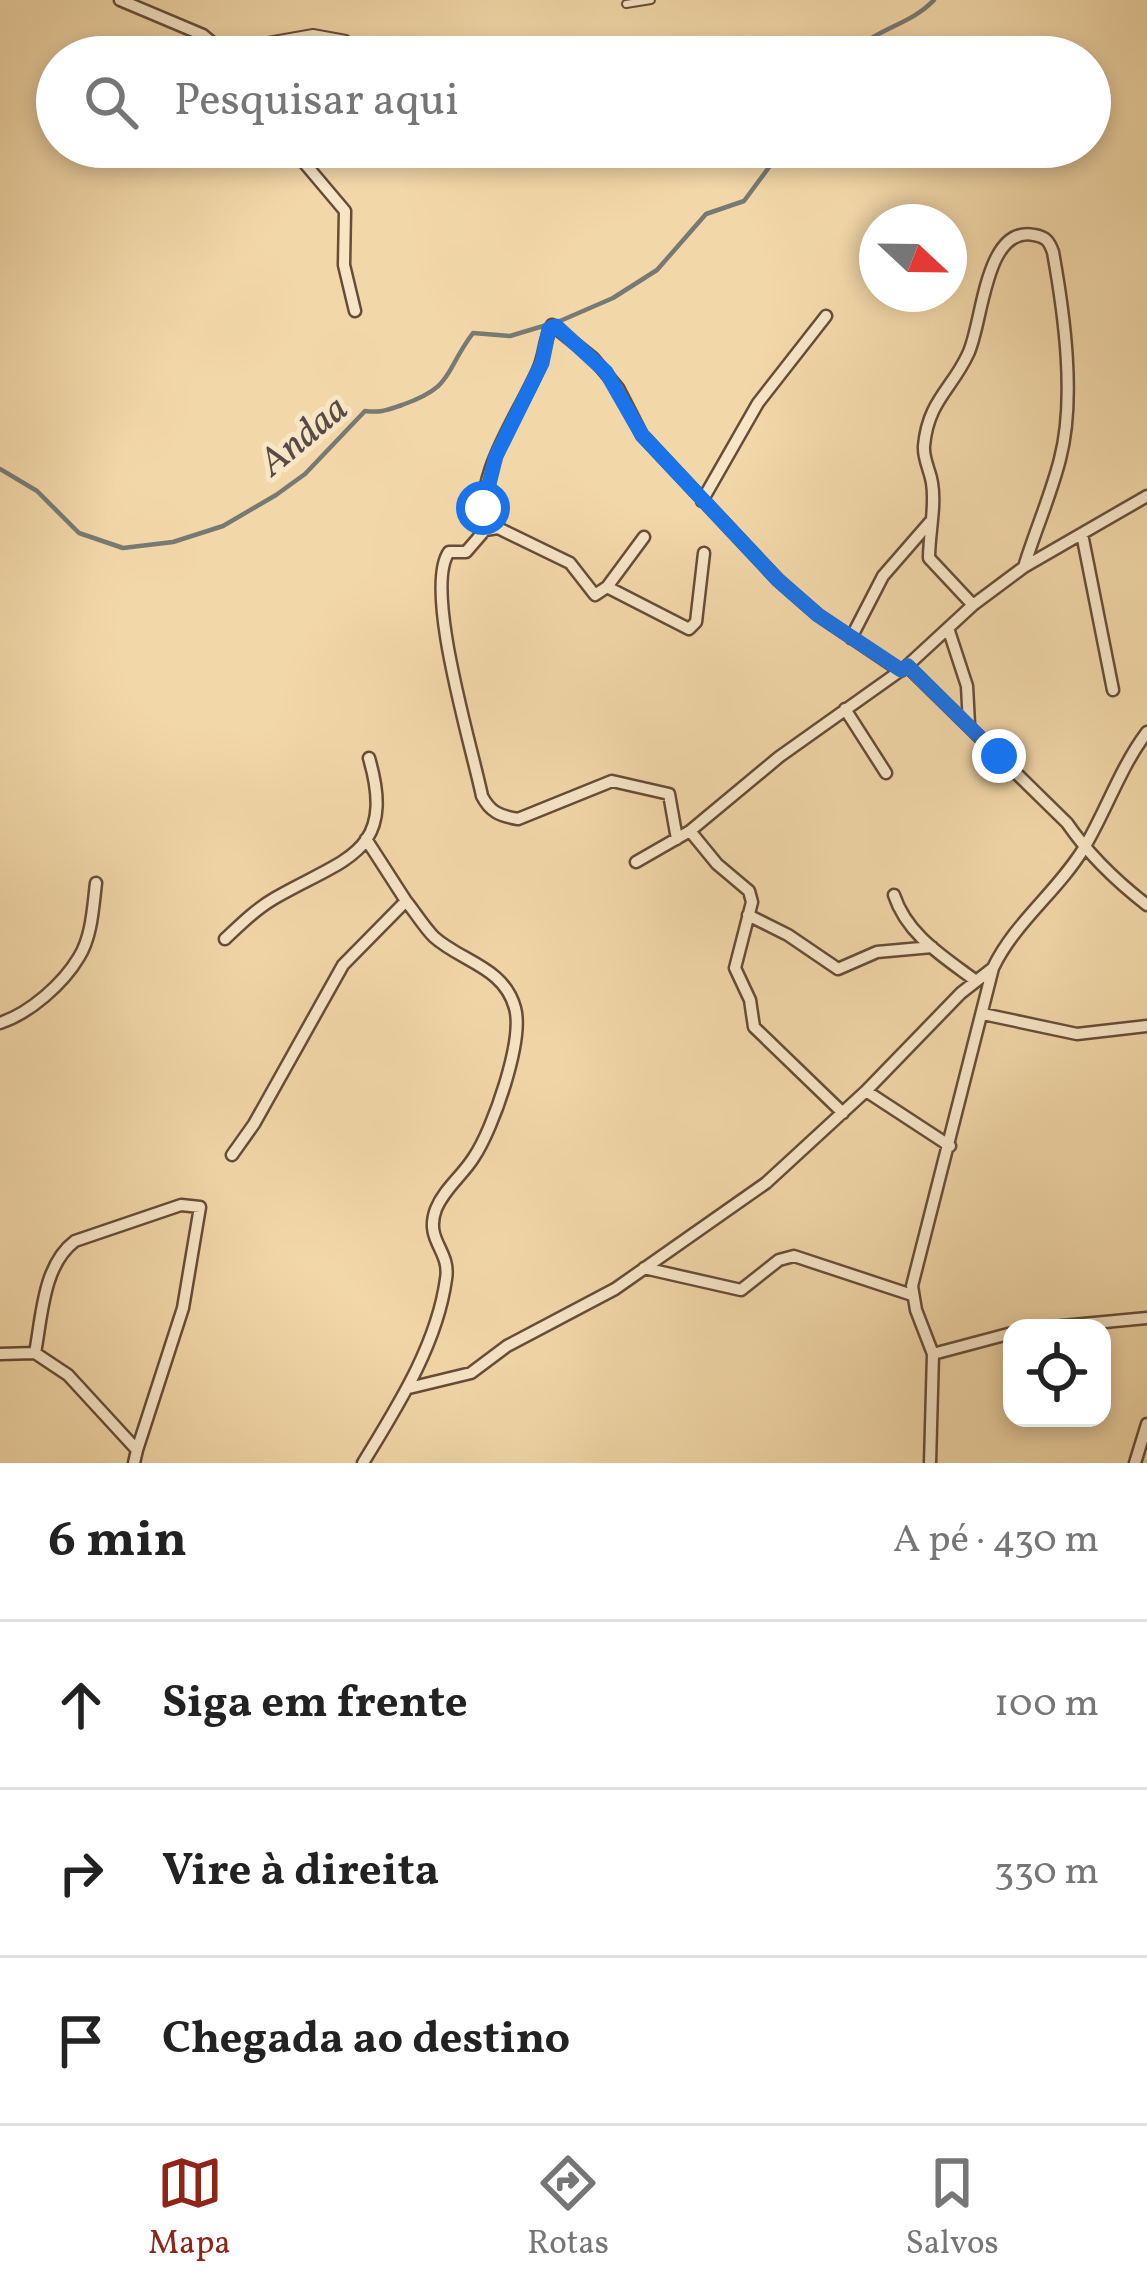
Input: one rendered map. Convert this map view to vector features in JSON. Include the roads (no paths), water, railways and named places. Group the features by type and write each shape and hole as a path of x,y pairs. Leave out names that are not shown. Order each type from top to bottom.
{"street":[{"path":"121,0 203,36"},
{"path":"308,168 344,211 344,265 355,311"},
{"path":"973,604 929,558 932,484 924,446 932,412 971,350 981,302 1006,240 1015,234 1042,237 1051,244 1064,310 1065,424 1060,460 1024,567"},
{"path":"702,501 758,403 826,316"},
{"path":"485,530 483,508 496,456 542,363 552,325 606,372 642,435 778,580 818,615 904,668 969,724 1067,824 1084,848 1147,904"},
{"path":"635,862 690,831 779,757 904,668 973,604 1024,567 1147,496"},
{"path":"851,638 883,576 930,522"},
{"path":"644,537 607,587 595,595 570,563 498,528 485,530 466,552 444,556 440,602 487,807 502,817 518,819 621,781 670,794 676,839"},
{"path":"1082,533 1113,690"},
{"path":"607,587 689,629 696,622 704,554"},
{"path":"948,628 967,686 969,724"},
{"path":"845,710 886,773"},
{"path":"930,1463 933,1354 912,1295 993,968 1002,949 1084,848 1124,764 1147,732"},
{"path":"225,939 273,899 345,863 366,839 380,797 369,758"},
{"path":"690,831 717,864 749,891 735,968 750,1000 754,1027 843,1113"},
{"path":"363,1463 409,1388 448,1272 432,1235 434,1215 441,1198 482,1144 519,1026 507,987 488,969 435,938 366,839"},
{"path":"0,1024 30,1007 81,955 96,883"},
{"path":"894,896 904,919 976,981"},
{"path":"232,1155 343,965 406,901"},
{"path":"748,915 788,934 838,969 877,952 932,947"},
{"path":"409,1388 472,1372 507,1346 615,1288 766,1183 993,968"},
{"path":"982,1014 1077,1034 1147,1026"},
{"path":"866,1090 950,1146"},
{"path":"35,1353 44,1300 64,1249 75,1240 181,1205 200,1208 183,1308 135,1456"},
{"path":"644,1268 741,1290 778,1260 794,1256 912,1295"},
{"path":"1111,1320 1147,1318"},
{"path":"933,1354 1003,1335"},
{"path":"0,1354 35,1353 68,1375 135,1456"},
{"path":"1135,1463 1147,1424"}],"lane":[{"path":"626,4 651,0"}],"waterway":[{"name":"Andaa","path":"876,36 934,0"},
{"name":"Andaa","path":"0,469 37,491 79,533 123,548 173,542 223,526 305,474 365,411 388,410 431,391 446,377 473,333 510,336 613,298 657,270 706,214 744,201 768,168"}]}
